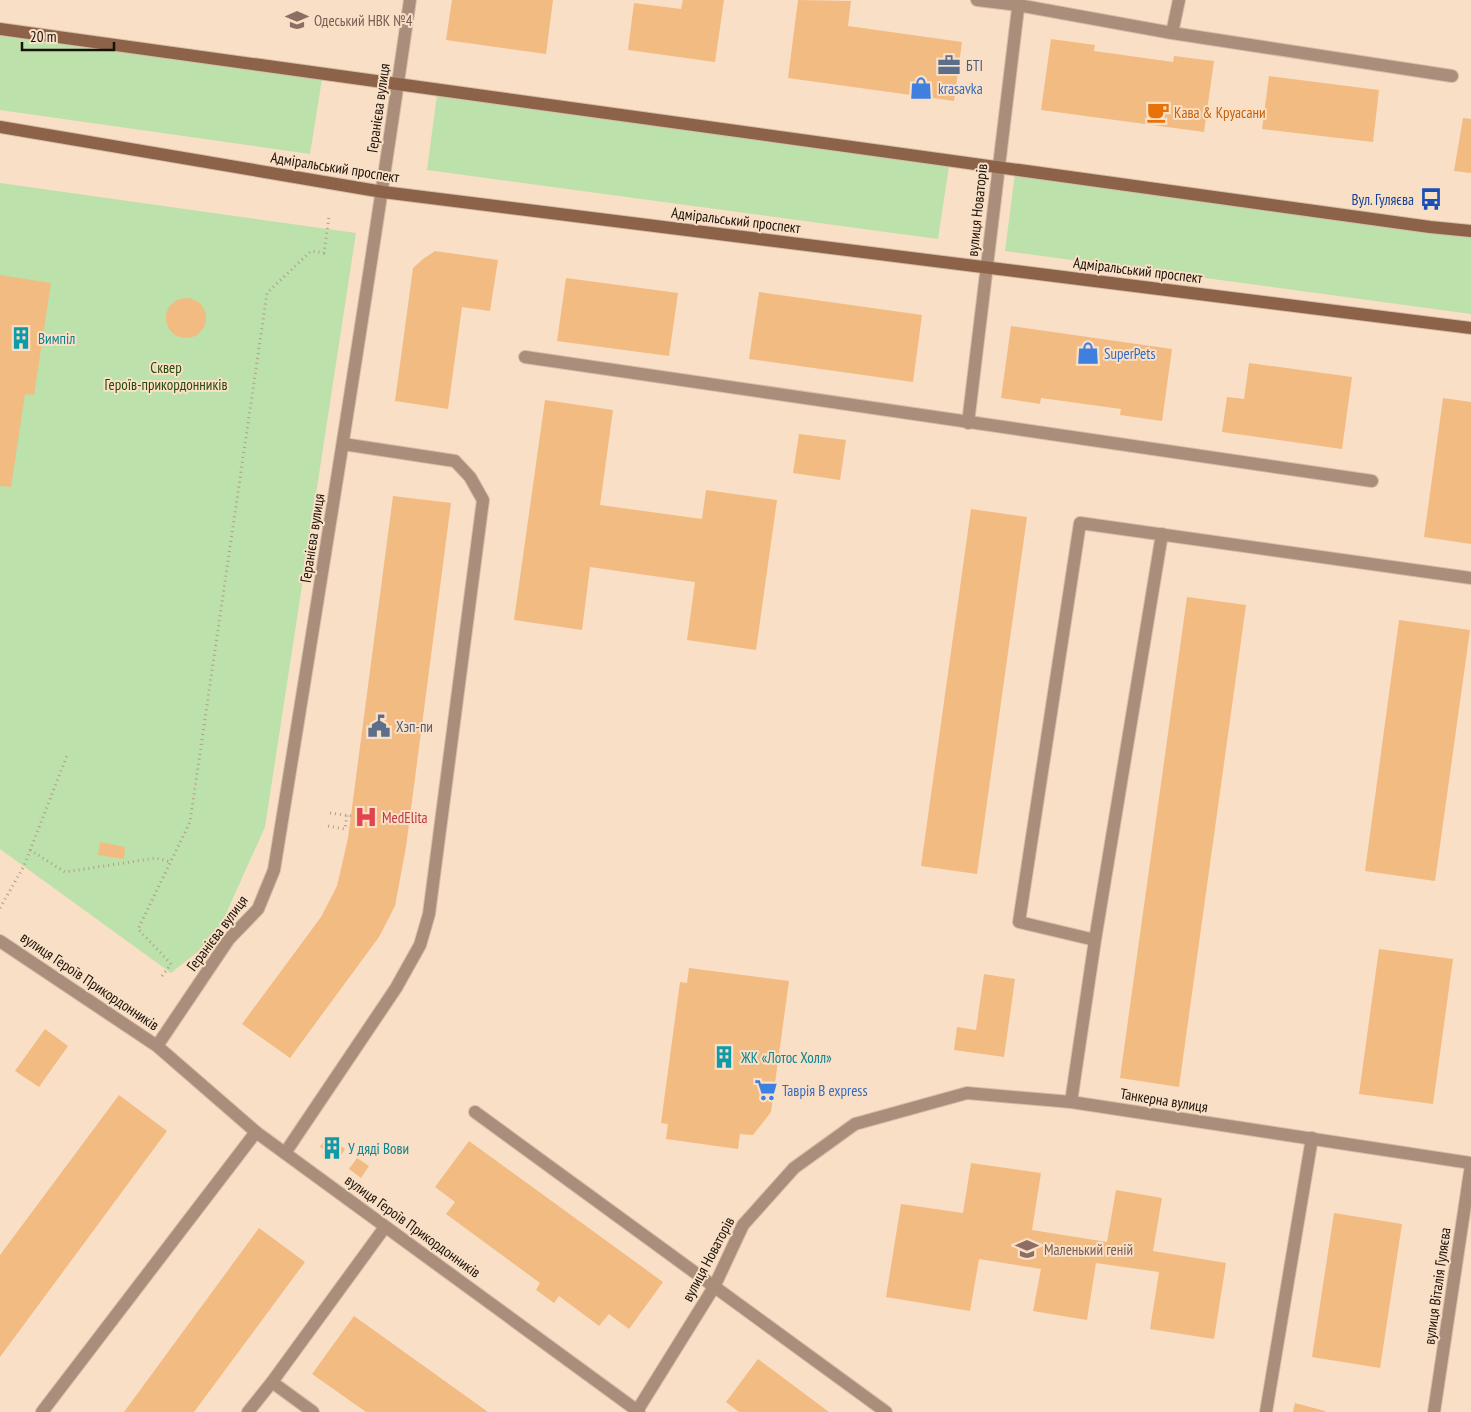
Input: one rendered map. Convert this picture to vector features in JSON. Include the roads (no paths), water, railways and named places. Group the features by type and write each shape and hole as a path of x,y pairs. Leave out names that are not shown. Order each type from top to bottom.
{"main road":[{"path":"0,29 1430,227 1471,231"},
{"name":"Адміральський проспект","path":"0,127 383,192 1471,328"}],"street":[{"name":"Геранієва вулиця","path":"157,1046 229,939 258,909 274,870 383,192 410,0"},
{"path":"977,0 1018,2 1172,33 1452,76"},
{"path":"1172,33 1179,0"},
{"name":"вулиця Новаторів","path":"968,423 988,268 1018,2"},
{"path":"525,357 1372,481"},
{"path":"285,1153 396,988 420,945 429,914 483,500 470,477 455,461 343,444"},
{"path":"1095,940 1019,922 1080,523 1471,578"},
{"path":"1071,1102 1095,940 1162,534"},
{"name":"вулиця Героїв Прикордонників","path":"0,941 157,1046 256,1132 638,1412"},
{"name":"Танкерна вулиця","path":"855,1124 967,1093 1071,1102 1471,1164"},
{"path":"475,1112 886,1412"},
{"name":"вулиця Новаторів","path":"638,1412 714,1287 743,1225 794,1168 855,1124"},
{"path":"42,1412 256,1132"},
{"path":"1266,1412 1312,1138"},
{"name":"вулиця Віталія Гуляєва","path":"1434,1412 1471,1164"},
{"path":"248,1412 385,1227"},
{"path":"272,1382 313,1412"}],"place":[{"name":"Одеський НВК №4","path":"297,20"},
{"name":"БТІ","path":"949,65"},
{"name":"krasavka","path":"921,88"},
{"name":"Кава & Круасани","path":"1158,112"},
{"name":"Вул. Гуляєва","path":"1431,199"},
{"name":"Вимпіл","path":"21,338"},
{"name":"SuperPets","path":"1088,353"},
{"name":"Хэп-пи","path":"379,726"},
{"name":"MedElita","path":"366,817"},
{"name":"ЖК «Лотос Холл»","path":"724,1057"},
{"name":"Таврія В express","path":"766,1090"},
{"name":"У дяді Вови","path":"332,1148"},
{"name":"Маленький геній","path":"1027,1249"}],"park label":[{"name":"Сквер Героїв-прикордонників","path":"166,376"}]}
